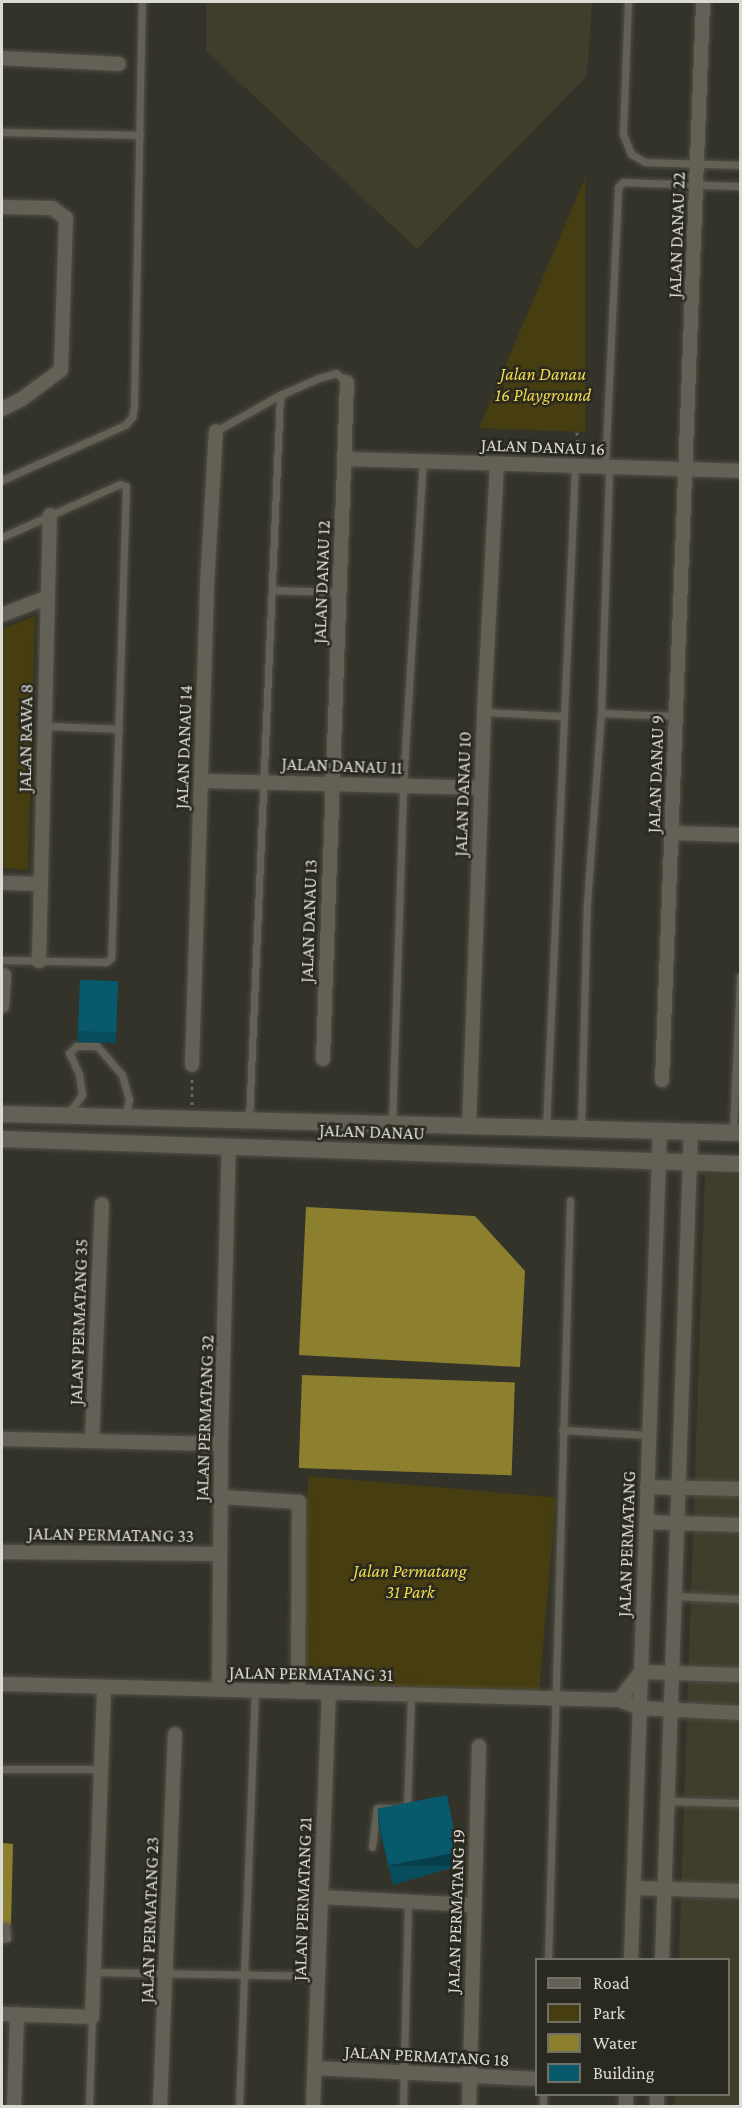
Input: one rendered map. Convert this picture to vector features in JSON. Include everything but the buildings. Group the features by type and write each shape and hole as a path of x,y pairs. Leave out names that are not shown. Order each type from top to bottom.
{"street":[{"name":"JALAN DANAU 22","path":"686,470 703,2"},
{"path":"2,58 119,64"},
{"path":"2,207 52,208 66,218 61,370 32,393 2,409"},
{"name":"JALAN DANAU 12","path":"332,783 347,382"},
{"name":"JALAN DANAU 14","path":"192,1065 207,585 216,431"},
{"name":"JALAN DANAU 16","path":"345,459 741,471"},
{"name":"JALAN DANAU 10","path":"469,1126 484,712 497,464"},
{"name":"JALAN DANAU 9","path":"662,1080 686,470"},
{"name":"JALAN RAWA 8","path":"39,961 50,515"},
{"path":"2,615 48,597"},
{"name":"JALAN DANAU 11","path":"201,781 481,788"},
{"name":"JALAN DANAU 13","path":"323,1059 332,783"},
{"path":"672,832 741,835"},
{"path":"2,883 41,884"},
{"path":"2,1006 4,975"},
{"name":"JALAN DANAU","path":"2,1114 737,1133"},
{"name":"JALAN PERMATANG","path":"631,1958 660,1130"},
{"path":"662,1958 691,1131"},
{"name":"JALAN DANAU","path":"2,1139 741,1164"},
{"name":"JALAN PERMATANG 32","path":"219,1690 220,1497 229,1147"},
{"name":"JALAN PERMATANG 35","path":"92,1441 102,1204"},
{"path":"2,1439 221,1444"},
{"path":"647,1487 741,1490"},
{"path":"220,1497 299,1502 298,1692"},
{"path":"646,1522 741,1525"},
{"name":"JALAN PERMATANG 33","path":"2,1552 220,1554"},
{"path":"619,1700 641,1672 741,1675"},
{"name":"JALAN PERMATANG 31","path":"2,1684 619,1700 640,1708 741,1713"},
{"path":"2,2014 92,2018 104,1687"},
{"name":"JALAN PERMATANG 21","path":"313,2106 329,1693"},
{"name":"JALAN PERMATANG 23","path":"160,2106 175,1734"},
{"name":"JALAN PERMATANG 19","path":"469,2106 479,1746"},
{"path":"634,1888 741,1891"},
{"path":"321,1897 408,1904 474,1905"},
{"path":"10,2097 17,2014"},
{"name":"JALAN PERMATANG 18","path":"315,2068 535,2079"}],"lane":[{"path":"2,480 125,425 132,417 142,2"},
{"path":"628,2 624,141 631,154 640,160 741,165"},
{"path":"2,132 140,135"},
{"path":"581,1128 587,903 601,713 607,467 618,187 623,182 741,186"},
{"path":"216,431 280,395 336,373 347,382"},
{"path":"249,1120 280,395"},
{"path":"392,1124 403,785 423,461"},
{"path":"546,1128 576,466"},
{"path":"2,537 120,484 126,486 111,958 106,962 2,960"},
{"path":"272,590 340,592"},
{"path":"484,712 563,716"},
{"path":"601,713 676,716"},
{"path":"45,726 119,729"},
{"path":"737,1133 741,976"},
{"path":"66,1116 82,1095 79,1074 69,1053 76,1046 98,1046 122,1075 129,1100 125,1117"},
{"path":"548,1958 570,1200"},
{"path":"562,1430 649,1435"},
{"path":"675,1596 741,1599"},
{"path":"239,2106 255,1691"},
{"path":"407,1808 411,1695"},
{"path":"2,1769 101,1769"},
{"path":"668,1801 741,1803"},
{"path":"372,1847 377,1808 417,1809"},
{"path":"403,2106 408,1904"},
{"path":"2,1939 7,1938 6,1927"},
{"path":"94,1972 318,1976"},
{"path":"89,2106 92,2018"}],"path":[{"path":"576,466 578,432"},
{"path":"192,1065 192,1119"}],"shaded area":[{"path":"206,2 592,2 587,76 417,249 206,51"},
{"path":"705,1174 740,1175 740,2106 674,2106 675,2096 730,2096 730,1958 679,1958"}],"green space":[{"name":"Jalan Danau 16 Playground","path":"585,178 585,432 479,428"},
{"path":"35,616 28,870 2,868 2,629"},
{"name":"Jalan Permatang 31 Park","path":"309,1476 556,1498 538,1699 291,1677"}],"water":[{"path":"306,1207 475,1216 525,1271 520,1367 299,1355"},
{"path":"302,1375 515,1382 512,1475 299,1468"},
{"path":"2,1843 13,1844 11,1925 2,1925"}]}
